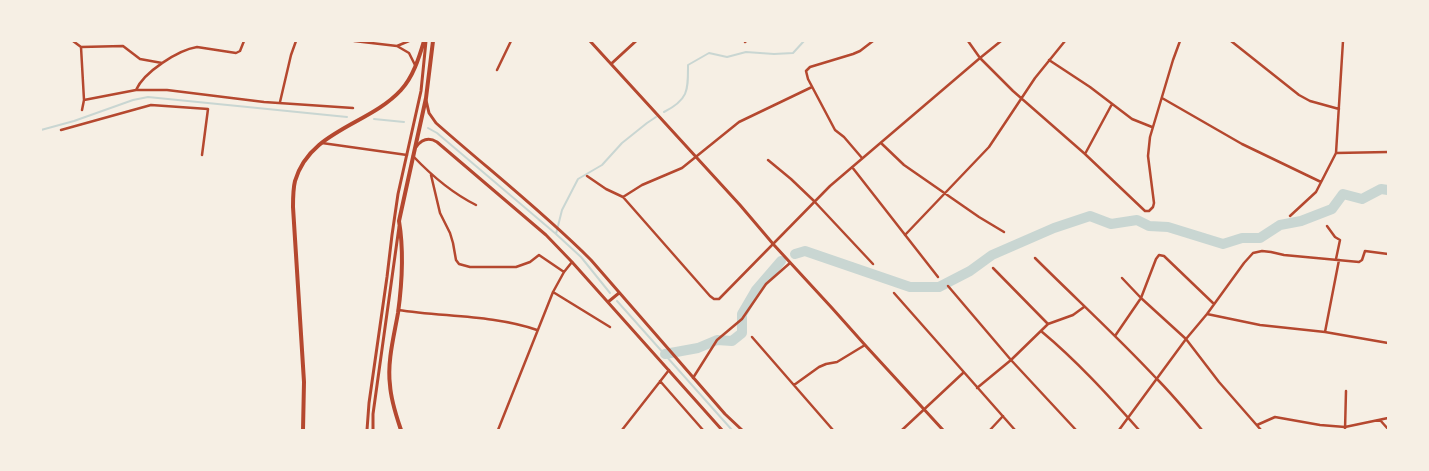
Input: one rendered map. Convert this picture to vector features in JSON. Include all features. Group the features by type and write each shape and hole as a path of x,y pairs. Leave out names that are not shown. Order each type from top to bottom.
{"main road":[{"path":"302,430 304,382 302,332 293,207 293,190 299,171 305,158 321,142 382,106 402,89 410,78 425,41"},
{"path":"367,430 369,403 398,194 420,91 425,41"},
{"path":"373,430 373,414 399,221 426,98 433,41"},
{"path":"590,41 943,430"},
{"path":"611,64 636,41"},
{"path":"426,98 429,113 436,123 566,235 591,260 693,378 742,430"},
{"path":"415,147 424,139 437,142 546,235 722,430"},
{"path":"399,221 402,238 398,310 389,371 393,403 402,430"},
{"path":"608,302 619,293"}],"street":[{"path":"74,41 81,47 123,46 140,59 162,63"},
{"path":"136,90 142,80 162,63 184,50 197,47 236,53 240,51 244,41"},
{"path":"280,103 296,41"},
{"path":"354,41 397,46 409,53 415,66"},
{"path":"397,46 409,41"},
{"path":"497,70 511,41"},
{"path":"862,158 844,137 835,130 806,76 806,71 810,67 860,51 873,41"},
{"path":"968,41 980,58 1021,98 1086,154 1145,211 1149,211 1154,204 1148,156 1152,127 1180,41"},
{"path":"587,176 606,189 623,197 714,299 719,299 774,245 814,202 862,158 1002,41"},
{"path":"905,235 989,147 1021,98 1065,41"},
{"path":"1231,41 1299,96 1339,109"},
{"path":"1290,216 1316,192 1336,153 1343,41"},
{"path":"81,47 84,100 82,110"},
{"path":"1049,60 1077,78 1135,122 1152,127"},
{"path":"623,197 642,185 682,168 739,122 812,87"},
{"path":"84,100 136,90 167,90 233,99 353,108"},
{"path":"1162,98 1242,144 1321,182"},
{"path":"1086,154 1113,104"},
{"path":"61,130 151,105 208,109 202,155"},
{"path":"321,142 407,155"},
{"path":"881,142 904,165 1004,232"},
{"path":"1336,153 1388,152"},
{"path":"413,156 431,175 476,205"},
{"path":"768,160 791,179 872,264"},
{"path":"852,168 938,277"},
{"path":"431,175 440,213 454,243 456,260 459,264 486,268 516,267 530,262 538,255 564,272"},
{"path":"1325,332 1340,240 1335,237 1327,226"},
{"path":"1119,430 1186,339 1253,254 1262,251 1284,255 1361,262 1365,251 1388,254"},
{"path":"1115,336 1141,298 1159,255 1164,256 1214,304"},
{"path":"1035,258 1157,378 1202,430"},
{"path":"498,430 553,292 572,262"},
{"path":"693,378 717,340 742,319 766,284 790,263"},
{"path":"993,268 1048,324"},
{"path":"1122,278 1186,339 1219,382 1261,430"},
{"path":"948,286 1011,360 1076,430"},
{"path":"553,292 610,327"},
{"path":"894,293 1015,430"},
{"path":"977,388 1011,360 1048,324 1073,315 1084,307"},
{"path":"398,310 489,319 538,331"},
{"path":"1207,314 1260,325 1325,332 1388,343"},
{"path":"1041,331 1079,365 1139,430"},
{"path":"752,337 833,430"},
{"path":"794,385 826,364 837,362 865,345"},
{"path":"622,430 669,370"},
{"path":"902,430 963,372"},
{"path":"660,381 703,430"},
{"path":"1345,428 1346,391"},
{"path":"990,430 1003,416"},
{"path":"1256,425 1277,416 1345,428 1388,418"},
{"path":"1380,420 1388,429"}],"waterway":[{"path":"664,112 683,98 688,81 688,65 709,53 727,57 746,52 793,53 804,41"},
{"path":"41,130 74,121 133,100 148,97 347,117"},
{"path":"556,234 562,210 578,179 602,165 622,143 656,117"},
{"path":"374,119 404,122"},
{"path":"428,128 437,133 556,234 581,257 610,293"},
{"path":"795,254 805,251 910,287 939,287 970,271 992,255 1054,228 1090,216 1111,224 1137,220 1149,226 1168,227 1223,244 1242,238 1260,238 1280,225 1301,221 1332,209 1343,194 1362,199 1381,189 1388,190"},
{"path":"665,354 698,348 717,340 732,341 742,333 742,314 756,290 781,261"},
{"path":"617,301 732,430"}]}
